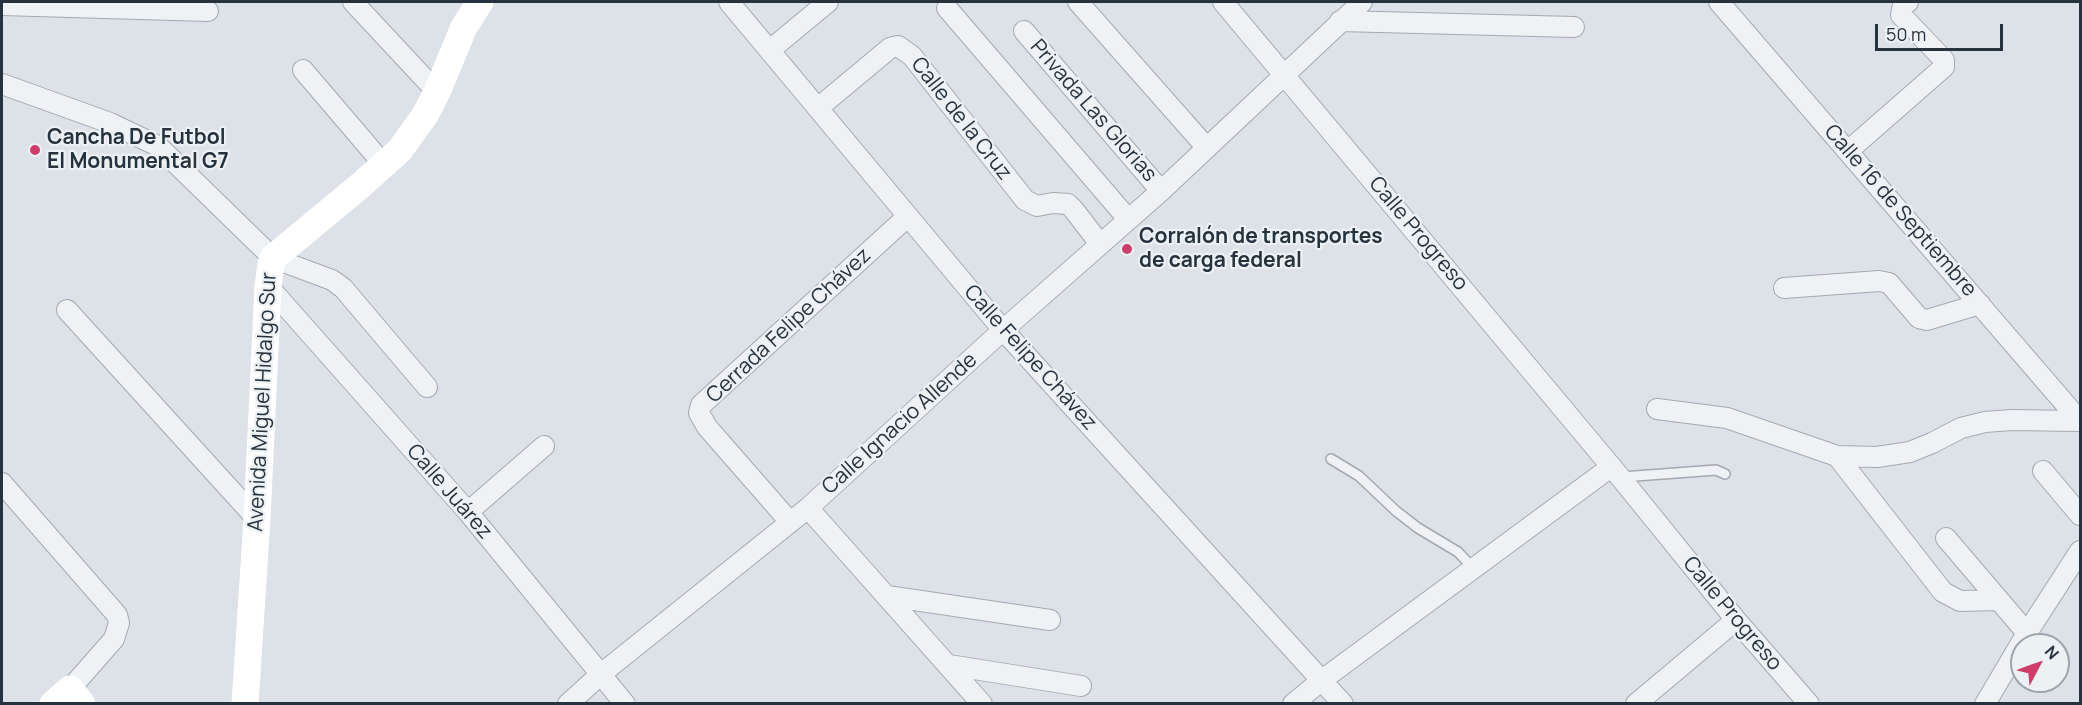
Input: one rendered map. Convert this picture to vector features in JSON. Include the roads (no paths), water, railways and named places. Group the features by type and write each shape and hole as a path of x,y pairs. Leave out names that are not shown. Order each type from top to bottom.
{"main road":[{"name":"Avenida Miguel Hidalgo Sur","path":"245,704 257,519 268,286 273,258 400,150 437,92 464,27 480,2"}],"street":[{"path":"353,2 437,92"},
{"name":"Calle Felipe Chávez","path":"729,2 1003,330 1343,704"},
{"path":"770,50 828,2"},
{"path":"1078,2 1207,148"},
{"name":"Calle Progreso","path":"1223,2 1616,472 1736,620 1809,704"},
{"name":"Calle Ignacio Allende","path":"568,704 601,674 808,508 1003,330 1161,191 1362,2"},
{"name":"Calle 16 de Septiembre","path":"1719,2 2080,421"},
{"path":"1848,151 1944,67 1944,60 1901,15 1903,5 1908,2"},
{"path":"2,5 208,11"},
{"path":"947,8 1128,219"},
{"path":"1340,21 1574,27"},
{"name":"Privada Las Glorias","path":"1024,31 1161,191"},
{"name":"Calle de la Cruz","path":"818,108 890,48 898,46 912,56 1025,200 1037,206 1053,203 1068,204 1100,244"},
{"path":"303,70 384,165"},
{"path":"2,84 110,123 158,146 273,258 338,283 427,387"},
{"name":"Cerrada Felipe Chávez","path":"790,522 706,427 699,413 702,405 907,217"},
{"path":"1784,288 1878,281 1889,283 1920,318 1927,320 1980,304"},
{"name":"Calle Juárez","path":"268,286 468,512 625,704"},
{"path":"67,310 257,519"},
{"path":"1657,409 1727,418 1837,456 1877,457 1910,452 1961,428 1985,422 2080,421"},
{"path":"468,512 544,446"},
{"path":"1837,456 1943,592 1960,601 1998,600"},
{"path":"2043,471 2080,516"},
{"path":"1293,704 1322,680 1474,569 1616,472"},
{"path":"2,483 117,615 119,623 114,639 68,699"},
{"name":"Calle Ignacio Allende","path":"808,508 982,704"},
{"path":"1946,538 2027,633 2080,551"},
{"path":"887,596 1050,620"},
{"path":"1636,704 1736,620"},
{"path":"1985,704 2010,662"},
{"path":"949,665 1081,686"}],"lane":[{"path":"1331,459 1359,476 1411,522 1458,552 1474,569"},
{"path":"1616,472 1716,470 1725,474"}],"place":[{"name":"Cancha De Futbol El Monumental G7","path":"35,150"},
{"name":"Corralón de transportes de carga federal","path":"1127,249"}]}
